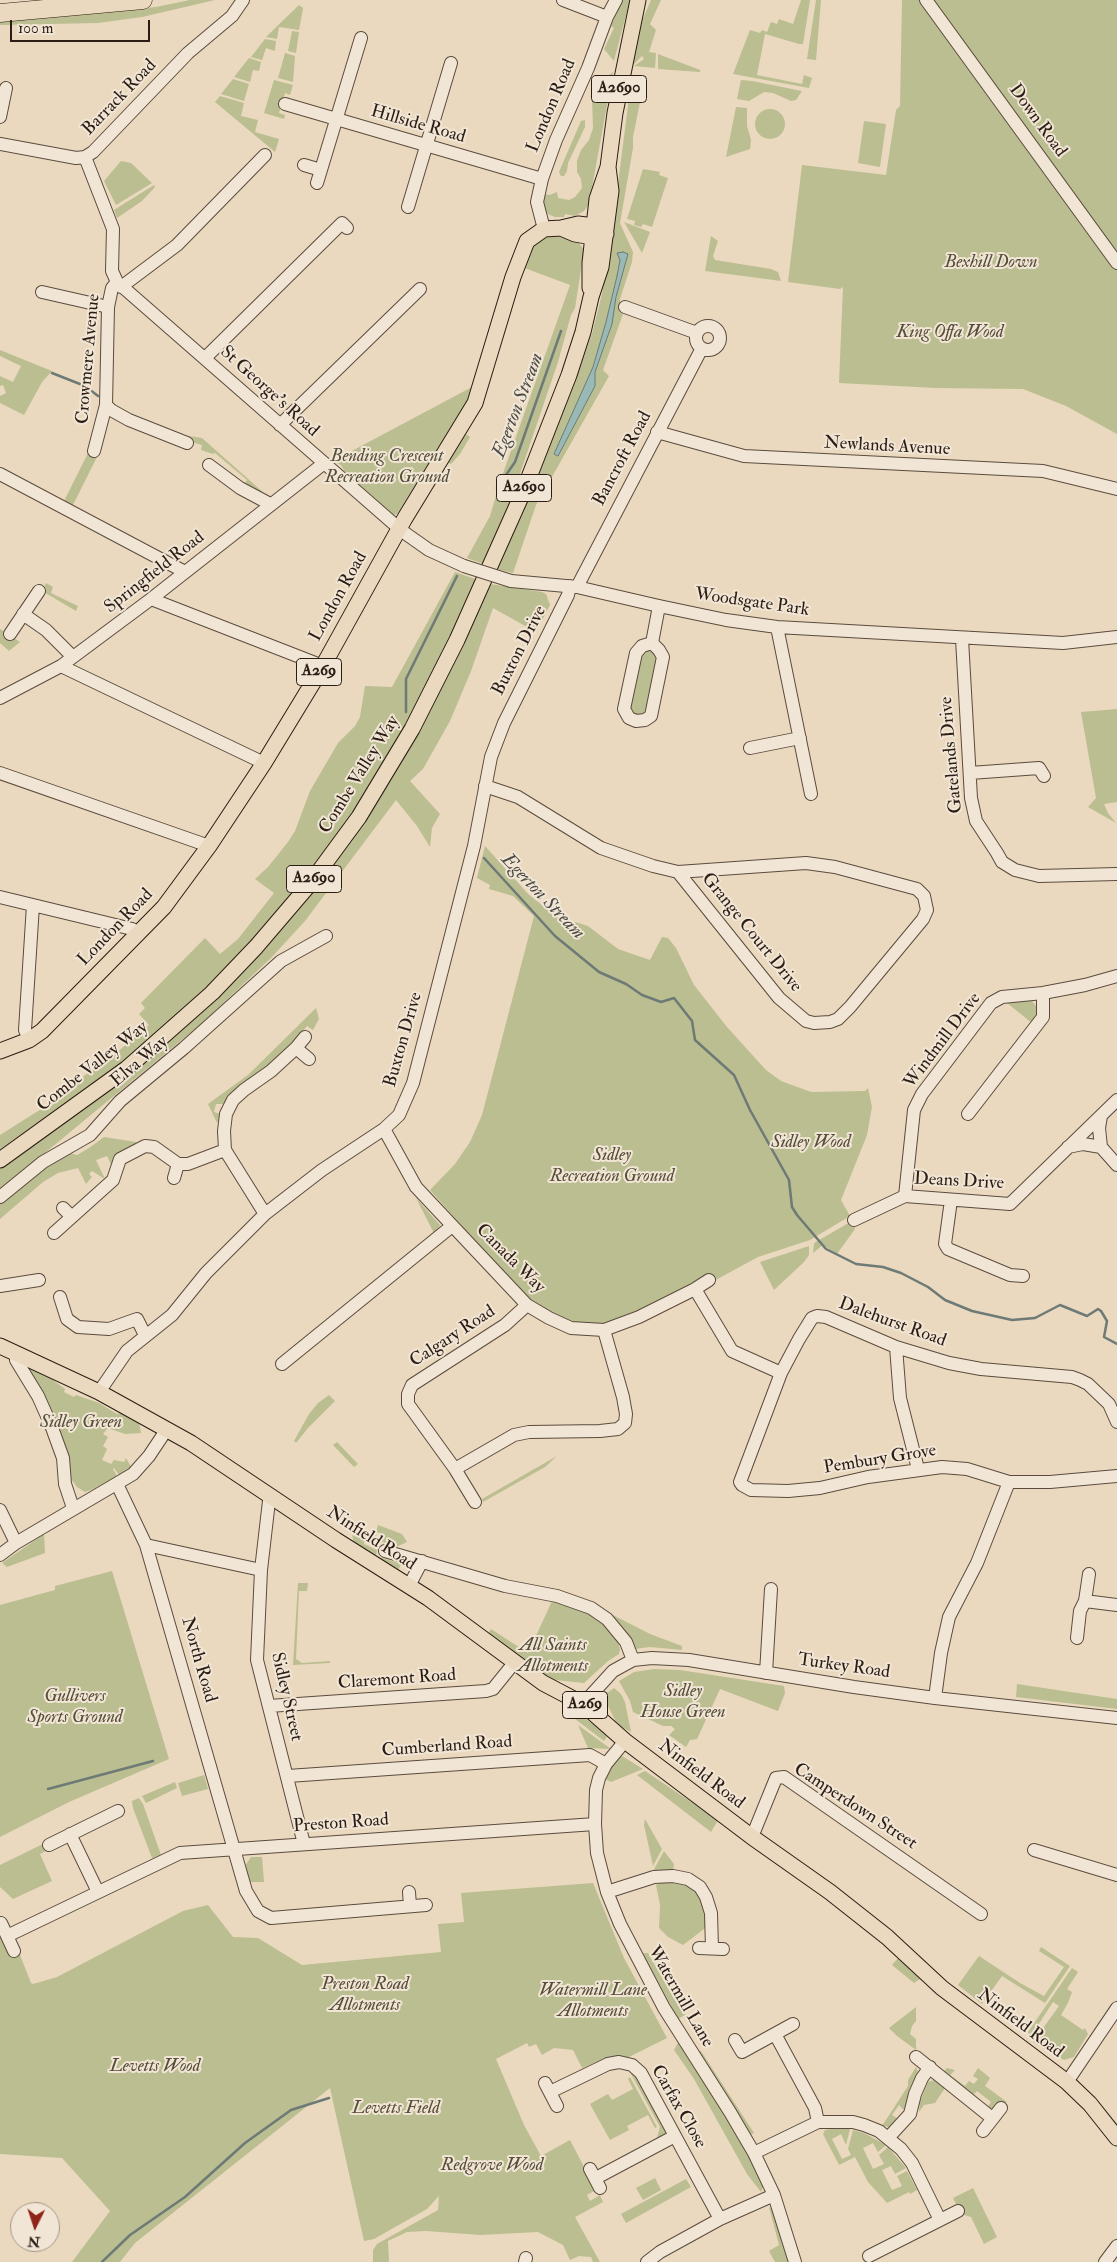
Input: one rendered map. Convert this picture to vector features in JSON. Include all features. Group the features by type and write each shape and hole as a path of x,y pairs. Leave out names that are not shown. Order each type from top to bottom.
{"highway":[{"path":"0,13 143,0"}],"main road":[{"name":"Combe Valley Way","path":"0,1160 126,1069 212,993 256,948 309,885 359,818 412,729 494,561 569,375 583,332 591,297 590,263 597,233 611,191 608,167 615,114 639,4"},
{"path":"544,229 560,228 575,234 597,233"},
{"name":"London Road","path":"0,1051 29,1040 42,1031 139,933 180,888 264,763 323,666 399,528 475,403 522,250 533,235 544,229"},
{"name":"Ninfield Road","path":"0,1346 99,1392 191,1443 409,1586 543,1683 583,1704 625,1742 752,1837 830,1892 887,1937 950,1994 1067,2082 1090,2104 1117,2138"}],"street":[{"path":"563,0 607,17"},
{"name":"London Road","path":"544,229 536,202 542,179 556,140 588,68 607,17 616,0"},
{"name":"Down Road","path":"926,0 1117,263"},
{"name":"Barrack Road","path":"0,144 76,158 85,157 93,152 188,53 232,16 240,1"},
{"path":"317,183 361,38"},
{"path":"408,207 451,63"},
{"path":"0,118 8,89"},
{"name":"Hillside Road","path":"285,104 542,179"},
{"path":"119,285 177,245 265,155"},
{"name":"Crowmere Avenue","path":"85,157 111,223 112,271 119,285 112,288 108,307 106,405 94,451"},
{"path":"304,165 321,170"},
{"path":"205,358 342,223 347,228"},
{"name":"St George's Road","path":"119,285 399,528"},
{"path":"280,425 420,288"},
{"path":"42,292 108,307"},
{"name":"Bancroft Road","path":"574,586 702,348 713,348 720,340 717,330 709,326 702,328 697,333 625,308"},
{"path":"697,333 697,342 702,348"},
{"path":"106,405 129,420 187,443"},
{"name":"Newlands Avenue","path":"657,432 744,456 1043,471 1117,489"},
{"name":"Springfield Road","path":"0,698 61,666 323,464"},
{"path":"210,465 240,488 270,504"},
{"path":"0,474 185,572"},
{"name":"Woodsgate Park","path":"399,528 429,550 464,566 511,581 574,586 726,620 777,627 962,639 1064,643 1117,637"},
{"name":"Buxton Drive","path":"99,1392 127,1351 172,1315 206,1273 265,1214 322,1170 384,1129 399,1115 414,1083 474,846 491,757 504,723 574,586"},
{"path":"10,634 38,591"},
{"path":"150,599 323,666"},
{"path":"652,643 659,606"},
{"path":"23,614 53,636 73,657"},
{"path":"777,627 811,794"},
{"name":"Gatelands Drive","path":"962,639 971,798 976,820 1002,862 1015,870 1039,876 1117,874"},
{"path":"652,643 663,657 651,716 645,720 636,721 628,718 624,709 636,653 642,646 652,643"},
{"path":"61,666 264,763"},
{"path":"750,748 800,738"},
{"path":"970,773 1042,768"},
{"path":"0,773 209,846"},
{"name":"Grange Court Drive","path":"485,786 518,797 601,848 622,857 678,872 806,863 825,865 917,889 924,896 927,910 923,919 850,1007 838,1018 830,1022 814,1023 806,1021 779,998 678,872"},
{"path":"0,897 132,929 139,933"},
{"path":"29,1040 25,1030 34,905"},
{"name":"Elva Way","path":"0,1197 43,1162 90,1135 120,1101 184,1048 281,961 326,936"},
{"name":"Windmill Drive","path":"905,1196 914,1110 922,1094 991,1003 1002,997 1042,993 1085,985 1117,976"},
{"path":"967,1115 1043,1017 1042,993"},
{"path":"265,1214 225,1150 224,1131 226,1114 234,1100 244,1090 271,1071 305,1037"},
{"path":"296,1048 309,1059"},
{"name":"Deans Drive","path":"854,1220 905,1196 1010,1204 1117,1100"},
{"path":"1101,1116 1102,1147 1117,1165"},
{"name":"Canada Way","path":"384,1129 416,1187 527,1305 549,1318 571,1328 604,1330 639,1317 709,1280"},
{"path":"1067,1148 1083,1144 1102,1147"},
{"path":"54,1233 68,1212 98,1186 114,1180 120,1159 145,1146 154,1147 178,1164 188,1164 225,1150"},
{"path":"174,1178 178,1164"},
{"path":"951,1200 944,1244 948,1249 1010,1275 1023,1277"},
{"path":"282,1364 452,1226"},
{"path":"0,1286 39,1280"},
{"path":"695,1289 732,1351 781,1373"},
{"path":"60,1297 67,1319 78,1327 109,1329 137,1319 145,1335"},
{"name":"Calgary Road","path":"475,1502 455,1469 408,1404 408,1394 412,1385 505,1325 527,1305"},
{"name":"Dalehurst Road","path":"740,1482 781,1373 812,1318 817,1316 826,1317 896,1347 949,1363 981,1369 1072,1377 1088,1384 1109,1404 1117,1422"},
{"path":"455,1469 514,1435 529,1432 600,1431 618,1429 625,1423 626,1414 623,1397 604,1330"},
{"path":"896,1347 900,1398 918,1469"},
{"path":"18,1354 16,1360 38,1396 63,1458 65,1484 73,1508"},
{"path":"0,1555 73,1508 133,1474 144,1463 166,1429"},
{"name":"Pembury Grove","path":"740,1482 751,1490 788,1491 820,1488 918,1469 942,1467 967,1469 1009,1482 1050,1482 1117,1476"},
{"path":"935,1698 941,1653 949,1617 977,1563 1009,1482"},
{"name":"North Road","path":"117,1484 146,1545 246,1890 258,1911 271,1918 426,1904"},
{"name":"Sidley Street","path":"272,1496 269,1501 261,1570 257,1660 304,1844"},
{"path":"0,1510 16,1543"},
{"path":"146,1545 261,1570"},
{"path":"385,1551 466,1576 556,1596 591,1608 607,1618 626,1642 633,1660"},
{"path":"409,1586 428,1563"},
{"path":"1077,1638 1080,1612 1085,1601 1089,1574"},
{"path":"766,1673 770,1589"},
{"path":"1085,1601 1117,1605"},
{"name":"Turkey Road","path":"583,1704 608,1674 633,1660 652,1658 690,1660 935,1698 1117,1718"},
{"name":"Claremont Road","path":"270,1706 486,1691 492,1689 514,1663"},
{"name":"Watermill Lane","path":"625,1742 606,1764 599,1778 595,1824 597,1853 607,1892 620,1924 664,2008 754,2153 774,2195 795,2262"},
{"name":"Cumberland Road","path":"288,1776 590,1754 606,1764"},
{"name":"Camperdown Street","path":"752,1837 776,1778 784,1777 963,1908 982,1914"},
{"path":"49,1845 110,1812"},
{"name":"Preston Road","path":"7,1936 180,1853 595,1824"},
{"path":"70,1834 98,1892"},
{"path":"1034,1850 1117,1876"},
{"path":"607,1892 654,1878 673,1876 688,1879 700,1887 706,1897 711,1913 711,1949"},
{"path":"409,1892 410,1906"},
{"path":"1,1923 14,1951"},
{"path":"1067,2082 1117,2008"},
{"path":"735,2040 742,2052 794,2024"},
{"path":"775,2034 815,2108 818,2122"},
{"path":"916,2057 992,2118"},
{"name":"Carfax Close","path":"558,2106 547,2088 608,2064 630,2064 641,2073 720,2219"},
{"path":"888,2138 910,2114 915,2094 922,2078 930,2068"},
{"path":"983,2131 1001,2108"},
{"path":"754,2153 818,2122 852,2122 879,2131 912,2163 940,2220"},
{"path":"595,2178 675,2136"},
{"path":"647,2262 660,2252 720,2219 774,2195"},
{"path":"869,2255 958,2211"},
{"path":"1105,2262 1117,2246"}],"green space":[{"path":"190,0 215,0 142,17 98,23 0,25 0,21 156,7"},
{"path":"622,0 630,0 614,61 604,49 614,28 611,26"},
{"path":"651,0 661,0 650,24 656,30 649,52 656,53 655,68 634,66 644,59 642,56 633,65 642,21"},
{"path":"801,0 810,0 803,44 765,34 757,75 802,84 804,75 812,78 809,88 733,74 750,30 760,33 762,30 767,32 771,22 777,24 779,19 793,24"},
{"path":"816,0 821,0 816,60 807,59"},
{"name":"Bexhill Down","path":"902,0 1117,0 1117,434 1066,406 1023,389 936,388 839,383 843,287 840,289 788,282 802,165 886,175 896,110 900,106"},
{"path":"299,5 303,8 299,30 279,27 277,39 266,37"},
{"path":"292,31 299,32 296,53 288,51"},
{"path":"265,39 276,41 275,51 266,48 262,60 251,57"},
{"path":"285,53 295,56 293,82 278,78"},
{"path":"658,54 700,70 700,72 658,69"},
{"path":"249,58 261,62 259,71 253,70 250,82 234,77"},
{"path":"613,72 589,204 584,211 575,216 565,214 564,217 555,217 548,214 542,206 543,194 550,195 557,192 558,198 569,200 575,197 582,188 581,179 577,172 577,161 581,150 589,140 593,128 592,99 602,80"},
{"path":"632,74 637,84 639,83 633,75 645,77 633,137 633,148 620,223 633,252 632,262 620,299 620,312 623,314 603,370 609,376 536,505 513,573 496,569 573,388 592,334 602,294 610,247"},
{"path":"233,79 249,84 244,101 221,94"},
{"path":"274,80 293,85 290,95 285,93 279,113 285,115 284,119 264,113"},
{"path":"741,80 802,91 796,100 791,101 773,93 764,92 749,101 737,99"},
{"path":"220,96 244,103 241,116 258,120 255,132 279,139 275,152 215,102"},
{"path":"736,107 747,108 747,126 751,140 750,149 726,157"},
{"path":"770,109 781,113 785,124 781,135 770,139 759,135 755,124 759,113"},
{"path":"585,120 585,127 568,163 567,171 564,176 561,176 559,172 581,121"},
{"path":"864,121 886,124 880,167 858,163"},
{"path":"121,161 131,163 152,183 116,205 104,181"},
{"path":"643,169 660,172 659,175 668,178 652,227 643,224 641,227 634,225 635,221 627,219"},
{"path":"154,185 155,187 142,201 117,218 114,210"},
{"path":"624,222 650,232 642,253"},
{"path":"549,235 576,239 584,250 575,308 571,315 558,362 512,497 486,565 467,558 490,516 501,479 570,285 522,267 532,246 539,239"},
{"path":"711,236 718,241 713,256 715,260 771,269 778,272 781,281 705,271"},
{"path":"0,350 52,371 42,382 24,415 0,403 0,396 6,393 3,385 0,386 0,376 13,382 21,366 0,356"},
{"name":"Bending Crescent Recreation Ground","path":"472,387 467,401 423,472 420,471 416,478 418,480 397,514 394,515 345,472 341,465 333,461"},
{"path":"466,434 470,437 460,454 451,464 448,463"},
{"path":"189,436 202,438 265,494 263,495 243,486 247,480 215,453 201,450 202,445 188,441"},
{"path":"88,453 97,457 73,505 64,501"},
{"path":"455,572 478,580 402,735 357,809 305,881 227,970 122,1063 0,1149 0,1135 65,1094 74,1083 115,1054 149,1025 139,1014 145,1008 141,1003 205,938 220,954 238,939 274,893 255,879 268,867 288,842 295,831 310,791 338,743 355,726 360,717 365,686 392,687"},
{"path":"46,583 53,587 51,593 78,606 76,611 42,591"},
{"path":"490,584 542,592 546,594 550,605 536,632 493,608 471,671 450,721 423,769 410,781 440,814 432,828 430,847 417,826 396,800 305,921 271,958 201,1024 0,1190 0,1167 76,1115 129,1073 234,979 421,727 466,640"},
{"path":"0,629 20,642 9,651 0,643"},
{"path":"651,648 659,657 648,714 643,717 629,713 639,653"},
{"path":"1117,709 1117,802 1104,804 1116,823 1088,807 1096,798 1081,712"},
{"name":"Sidley Recreation Ground","path":"485,846 528,894 572,929 575,922 588,926 618,949 650,960 662,937 668,938 676,948 694,985 727,1027 766,1070 781,1081 811,1092 865,1091 868,1088 872,1107 867,1135 841,1200 850,1216 810,1240 758,1257 712,1282 708,1275 638,1310 638,1312 617,1320 595,1325 583,1325 560,1319 535,1303 521,1291 460,1226 430,1190 455,1164 470,1142 482,1115 534,916 513,896 489,889 490,885 477,878"},
{"path":"1032,1001 1036,1006 1037,1012 1032,1023 1007,1003"},
{"path":"316,1008 319,1019 313,1030 307,1026 291,1045 227,1104 216,1104 214,1112 220,1114 217,1123 208,1104 248,1075"},
{"path":"104,1137 136,1142 135,1146 113,1169 107,1156 96,1160 105,1179 92,1171 89,1174 92,1177 86,1184 78,1168 58,1173 43,1182 0,1219 0,1203 69,1153 77,1155"},
{"path":"416,1198 440,1225 435,1235"},
{"path":"852,1221 855,1229 837,1254 823,1245 813,1253 814,1243"},
{"path":"809,1246 809,1255 804,1262 774,1290 760,1262"},
{"name":"Sidley Green","path":"26,1364 42,1372 65,1389 64,1392 74,1397 76,1395 99,1403 117,1414 121,1413 139,1422 141,1433 125,1434 108,1428 103,1434 108,1437 103,1446 107,1449 102,1460 111,1464 114,1460 124,1462 126,1458 131,1467 119,1475 114,1468 117,1476 91,1490 85,1492 77,1487 71,1479"},
{"path":"329,1395 335,1401 296,1443 294,1441 309,1414 318,1403"},
{"path":"337,1442 358,1464 354,1467 333,1445"},
{"path":"557,1456 545,1467 483,1502 482,1499"},
{"path":"378,1525 402,1534 407,1542 396,1547 380,1541 383,1535 377,1532 374,1539"},
{"path":"44,1534 45,1553 7,1567 2,1563"},
{"path":"352,1535 365,1540 364,1544 377,1550 376,1556 401,1564 398,1571 354,1543"},
{"name":"Gullivers Sports Ground","path":"112,1571 169,1759 69,1802 0,1837 0,1605 55,1590 55,1586"},
{"path":"298,1583 308,1583 307,1591 299,1591 296,1659 302,1663 330,1661 330,1663 293,1665"},
{"name":"All Saints Allotments","path":"553,1599 594,1615 617,1639 620,1649 619,1654 608,1661 584,1683 546,1679 486,1637 491,1629 528,1653"},
{"path":"603,1610 650,1634 682,1646 682,1650 650,1647 635,1649"},
{"name":"Sidley House Green","path":"654,1669 680,1670 784,1686 785,1693 778,1711 720,1689 697,1739 690,1740 686,1747 669,1735 675,1729 671,1726 663,1726 633,1712 630,1701 619,1681 634,1672"},
{"path":"1017,1684 1117,1699 1117,1709 1016,1697"},
{"path":"614,1688 621,1694 625,1702 631,1732 620,1726 615,1720 604,1698"},
{"path":"569,1707 608,1735 604,1741 575,1719"},
{"path":"578,1725 611,1749 588,1748"},
{"path":"622,1756 643,1769 611,1782 603,1778 615,1761"},
{"path":"645,1771 718,1820 711,1832 637,1775"},
{"path":"204,1775 208,1789 182,1796 178,1783"},
{"path":"175,1782 177,1788 146,1803 142,1796"},
{"path":"139,1798 143,1804 161,1855 152,1858 133,1808 132,1801"},
{"path":"645,1819 662,1849 653,1866 644,1825"},
{"path":"45,1843 48,1850 40,1854 52,1881 13,1899 0,1887 0,1865"},
{"path":"664,1851 674,1864 673,1870 653,1871"},
{"path":"251,1857 262,1857 264,1882 250,1882 245,1866"},
{"path":"666,1880 687,1884 697,1891 702,1899 708,1926 683,1945 668,1937 659,1928 660,1905 656,1885"},
{"path":"593,1883 624,1958 667,2038 629,2057 605,2058 582,2068 573,2050 554,2048 542,2055 536,2044 529,2047 527,2043 496,2059 524,2125 541,2156 570,2140 596,2190 587,2195 590,2201 600,2195 603,2202 575,2217 600,2262 593,2262 591,2257 579,2256 570,2260 563,2245 538,2232 480,2235 426,2231 407,2232 388,2241 389,2262 373,2262 373,2250 377,2244 438,2210 439,2196 427,2209 374,2239 364,2241 330,2088 135,2243 120,2262 72,2262 110,2211 62,2158 0,2154 0,1931 18,1950 33,1984 57,1977 183,1911 208,1905 233,1937 258,1938 302,1965 441,1952 438,1924 464,1922 461,1893"},
{"path":"1041,1947 1070,1966 1045,2003 1002,1976 982,2004 958,1985 979,1956 1020,1983 1044,1996 1064,1967 1039,1951"},
{"path":"643,1953 648,1953 674,1999 687,2014 678,2019"},
{"path":"899,1957 920,1979 914,1983 892,1965"},
{"path":"1072,1968 1078,1972 1067,1989 1072,1992 1061,2015 1083,2030 1085,2028 1088,2034 1074,2057 1064,2060 1033,2042 1059,2006 1053,2002 1029,2039 1028,2032"},
{"path":"916,2007 916,2021 912,2026 910,2034 916,2039 916,2050 889,2028"},
{"path":"679,2041 745,2146 764,2185 761,2192 747,2174 694,2079 674,2050"},
{"path":"695,2050 701,2051 754,2133 750,2135"},
{"path":"916,2067 918,2072 909,2090 904,2110 899,2105 892,2115 897,2118 889,2127 882,2126 908,2086 908,2080"},
{"path":"947,2068 955,2070 950,2075 965,2086 969,2081 974,2084 978,2079 973,2076 978,2068 990,2078 985,2086 1007,2102 1003,2107 986,2109 991,2102 977,2091 971,2097 944,2075 946,2073 944,2071"},
{"path":"632,2070 638,2077 666,2130 665,2135 656,2141 660,2127 631,2074"},
{"path":"630,2077 657,2127 655,2128 648,2115 627,2126 629,2130 610,2140 590,2104 608,2094 612,2100 633,2089 628,2079"},
{"path":"934,2080 945,2088 935,2103 924,2105 919,2112 920,2102 928,2082"},
{"path":"850,2129 846,2145 841,2134 832,2139 842,2159 851,2155 848,2149 853,2130 864,2133 886,2145 878,2152 873,2143 863,2148 873,2169 884,2164 879,2155 888,2147 906,2168 895,2174 891,2166 882,2170 892,2190 902,2186 897,2176 907,2171 917,2190 887,2203 868,2182 855,2157 839,2165 823,2134 825,2130"},
{"path":"655,2178 661,2190 643,2200 636,2188"},
{"path":"686,2179 691,2187 626,2223 621,2214"},
{"path":"973,2188 997,2237 984,2244 971,2217 961,2214 953,2198"},
{"path":"769,2207 774,2210 791,2262 775,2262 769,2251 779,2245"}],"water":[{"path":"623,252 628,254 616,297 612,324 595,372 595,386 558,456 554,454 593,367 617,276 620,260 617,253"}],"waterway":[{"name":"Egerton Stream","path":"497,488 515,462 561,331"},
{"path":"52,373 85,386 98,396"},
{"name":"Egerton Stream","path":"406,712 406,679 457,576"},
{"name":"Egerton Stream","path":"484,858 555,936 599,972 626,984 642,995 661,1002 674,998 692,1021 695,1040 734,1075 750,1110 789,1180 792,1207 826,1249 856,1264 883,1267 901,1273 928,1287 945,1300 972,1311 1012,1320 1035,1318 1060,1305 1087,1316 1098,1309 1107,1321 1104,1337 1117,1344"},
{"path":"48,1789 153,1761"},
{"path":"102,2262 130,2235 185,2197 245,2143 291,2110 329,2098"}],"park label":[{"name":"King Offa Wood","path":"950,333"},
{"name":"Sidley Wood","path":"811,1143"},
{"name":"Preston Road Allotments","path":"365,1995"},
{"name":"Watermill Lane Allotments","path":"593,2001"},
{"name":"Levetts Wood","path":"155,2067"},
{"name":"Levetts Field","path":"396,2109"},
{"name":"Redgrove Wood","path":"492,2166"}]}
